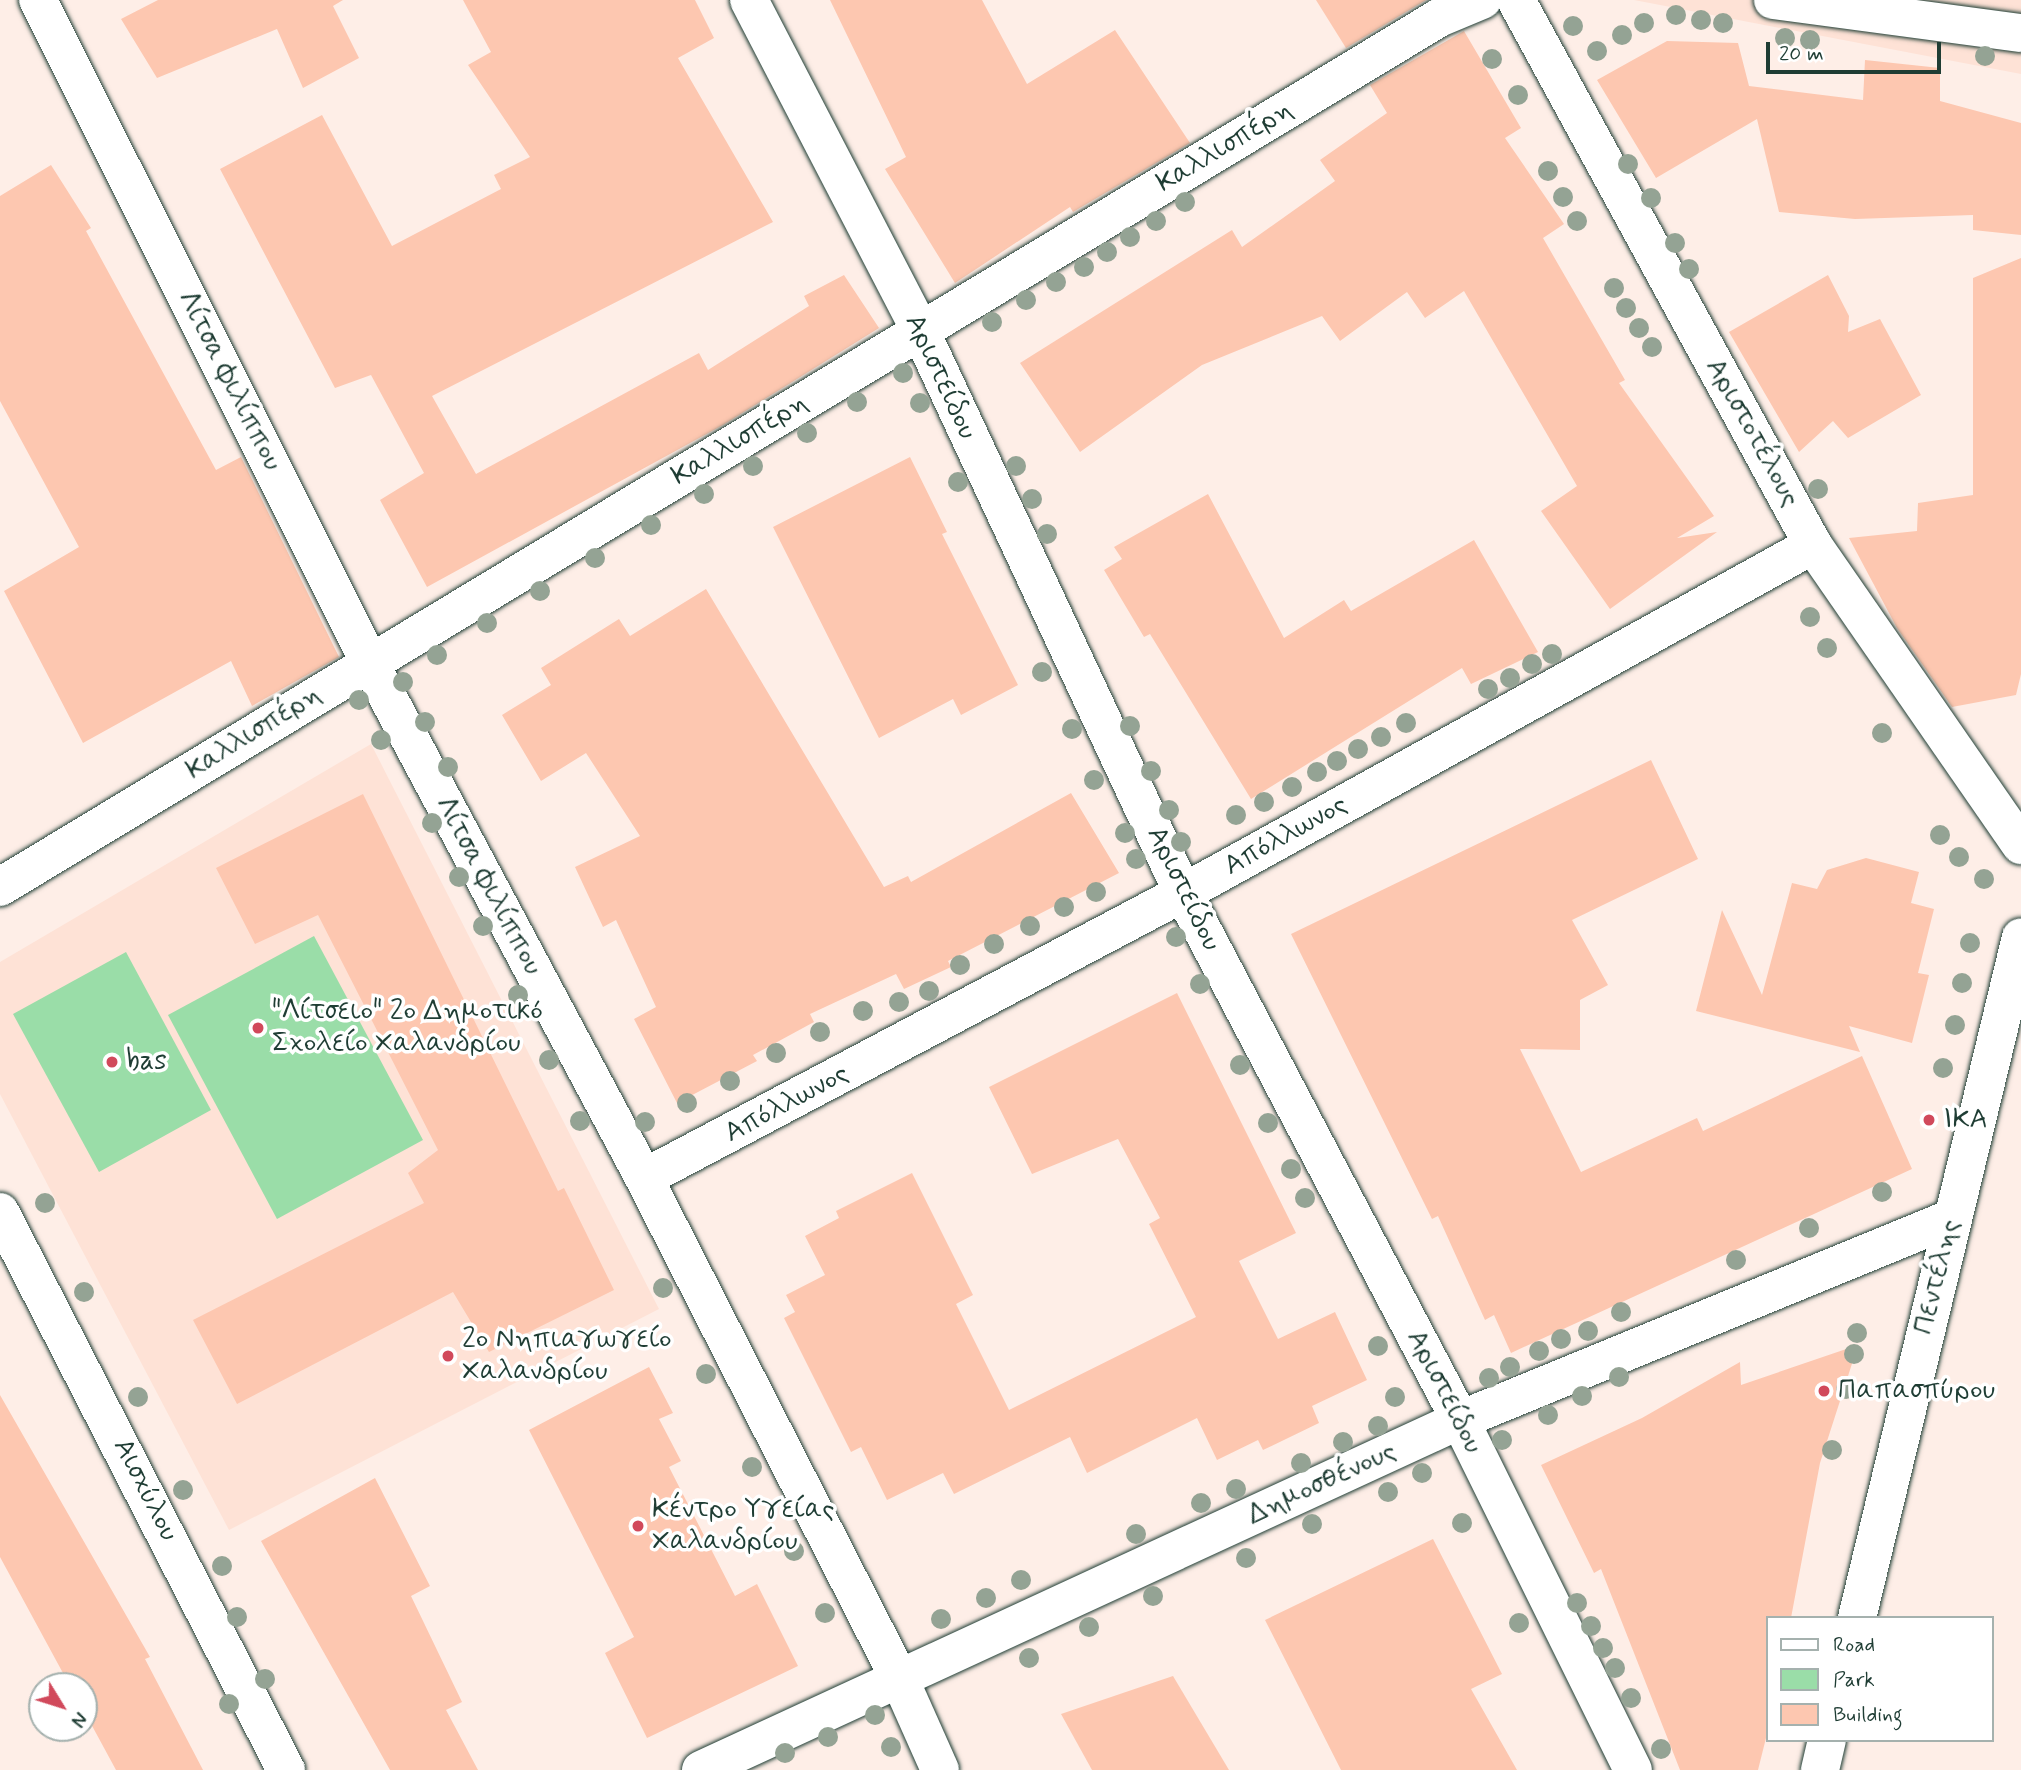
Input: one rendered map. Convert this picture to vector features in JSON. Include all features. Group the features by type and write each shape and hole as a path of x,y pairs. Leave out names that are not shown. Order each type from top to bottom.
{"street":[{"name":"Λίτσα Φιλίππου","path":"38,0 369,662 644,1178 900,1680 940,1770"},
{"name":"Αριστείδου","path":"749,0 920,332 1183,893 1460,1420 1633,1770"},
{"name":"Καλλισπέρη","path":"0,887 1439,18 1482,0"},
{"name":"Αριστοτέλους","path":"1516,0 1812,545 2021,845"},
{"path":"1773,0 2021,33"},
{"name":"Απόλλωνος","path":"644,1178 1183,893 1812,545"},
{"name":"Πεντέλης","path":"1857,1616 2021,937"},
{"name":"Αισχύλου","path":"0,1212 286,1770"},
{"name":"Δημοσθένους","path":"701,1770 1460,1420 1952,1218"},
{"path":"1820,1770 1827,1742"}],"shaded area":[{"path":"1634,0 2021,0 2021,74"},
{"name":"\"Λίτσειο\" 2ο Δημοτικό Σχολείο Χαλανδρίου","path":"371,744 659,1309 229,1530 0,1094 0,962"}],"green space":[{"path":"314,936 423,1140 277,1219 168,1015"},
{"name":"bas","path":"126,952 211,1110 99,1172 13,1014"}],"building":[{"path":"158,0 343,0 333,6 359,58 303,88 277,29 157,78 121,19"},
{"path":"463,0 695,0 714,38 678,58 773,222 432,396 476,474 699,353 708,370 809,306 804,296 844,275 879,328 723,425 427,587 380,500 424,473 371,375 335,388 220,169 322,115 392,246 501,189 494,175 530,157 468,65 491,52"},
{"path":"830,0 982,0 1027,84 1115,30 1190,143 1073,212 1070,207 955,283 885,169 906,157"},
{"path":"1316,0 1426,0 1346,48"},
{"path":"1464,31 1521,128 1505,138 1564,224 1543,238 1625,380 1619,383 1714,516 1677,538 1717,532 1610,609 1541,511 1577,486 1464,291 1425,318 1407,292 1340,341 1322,316 1202,365 1080,452 1020,363 1232,230 1242,247 1335,181 1320,160 1387,113 1370,85"},
{"path":"1667,41 1738,43 1749,86 1863,100 1865,60 1940,68 1940,101 2021,123 2021,235 1973,230 1973,215 1855,219 1779,212 1757,119 1656,178 1597,80"},
{"path":"51,165 91,228 86,231 216,470 241,457 339,657 252,706 231,661 83,743 4,591 79,547 0,401 0,196"},
{"path":"2021,258 2021,674 2016,695 1952,707 1897,628 1849,538 1917,531 1918,503 1973,495 1973,278"},
{"path":"1828,275 1849,316 1848,332 1880,319 1921,395 1848,438 1833,421 1799,452 1729,332"},
{"path":"910,457 947,532 942,534 1018,685 961,715 953,699 879,738 773,527"},
{"path":"1208,494 1284,638 1344,600 1351,611 1474,540 1538,652 1471,684 1462,668 1251,799 1150,634 1144,637 1104,570 1122,559 1114,547"},
{"path":"706,589 884,887 908,876 911,882 1071,793 1119,873 948,961 951,967 904,989 896,974 810,1014 814,1022 753,1055 757,1061 677,1103 634,1019 656,1007 616,920 603,927 575,867 640,836 586,753 541,781 502,715 551,685 541,668 619,619 630,636"},
{"path":"1651,760 1698,859 1572,920 1608,985 1580,1000 1580,1050 1520,1049 1581,1172 1697,1118 1703,1131 1862,1056 1912,1169 1511,1353 1494,1315 1485,1320 1438,1216 1432,1219 1291,934"},
{"path":"363,794 558,1191 564,1188 614,1290 489,1352 453,1292 237,1404 193,1320 424,1203 408,1173 438,1150 318,915 255,944 216,868"},
{"path":"1866,858 1919,872 1911,903 1934,909 1918,973 1929,975 1912,1043 1849,1026 1860,1052 1696,1011 1722,910 1762,995 1792,883 1817,889 1827,870"},
{"path":"1177,993 1296,1233 1239,1261 1278,1339 1335,1312 1367,1380 1312,1406 1319,1423 1263,1450 1258,1440 1217,1460 1197,1418 1087,1473 1070,1437 954,1494 943,1473 887,1500 861,1447 851,1452 784,1318 795,1312 786,1295 825,1275 805,1236 839,1218 836,1211 912,1173 973,1295 956,1304 1009,1410 1196,1317 1149,1224 1160,1218 1118,1139 1032,1174 989,1087"},
{"path":"1858,1345 1820,1463 1791,1616 1766,1616 1766,1738 1758,1770 1680,1770 1601,1569 1594,1573 1541,1465 1642,1418 1740,1362 1741,1385"},
{"name":"Κέντρο Υγείας Χαλανδρίου","path":"649,1367 673,1413 659,1419 681,1461 669,1467 735,1596 757,1584 798,1666 647,1738 605,1653 634,1637 529,1430"},
{"path":"0,1395 150,1657 145,1659 203,1770 116,1770 98,1737 98,1672 62,1672 0,1557"},
{"path":"375,1478 430,1586 411,1596 462,1702 446,1710 478,1770 390,1770 261,1541"},
{"path":"1433,1539 1502,1674 1471,1689 1517,1770 1341,1770 1265,1620"},
{"path":"1173,1676 1229,1770 1092,1770 1061,1714"}],"place":[{"name":"\"Λίτσειο\" 2ο Δημοτικό Σχολείο Χαλανδρίου","path":"258,1028"},
{"name":"bas","path":"112,1062"},
{"name":"ΙΚΑ","path":"1929,1120"},
{"name":"2ο Νηπιαγωγείο Χαλανδρίου","path":"448,1356"},
{"name":"Παπασπύρου","path":"1824,1391"},
{"name":"Κέντρο Υγείας Χαλανδρίου","path":"638,1526"}]}
